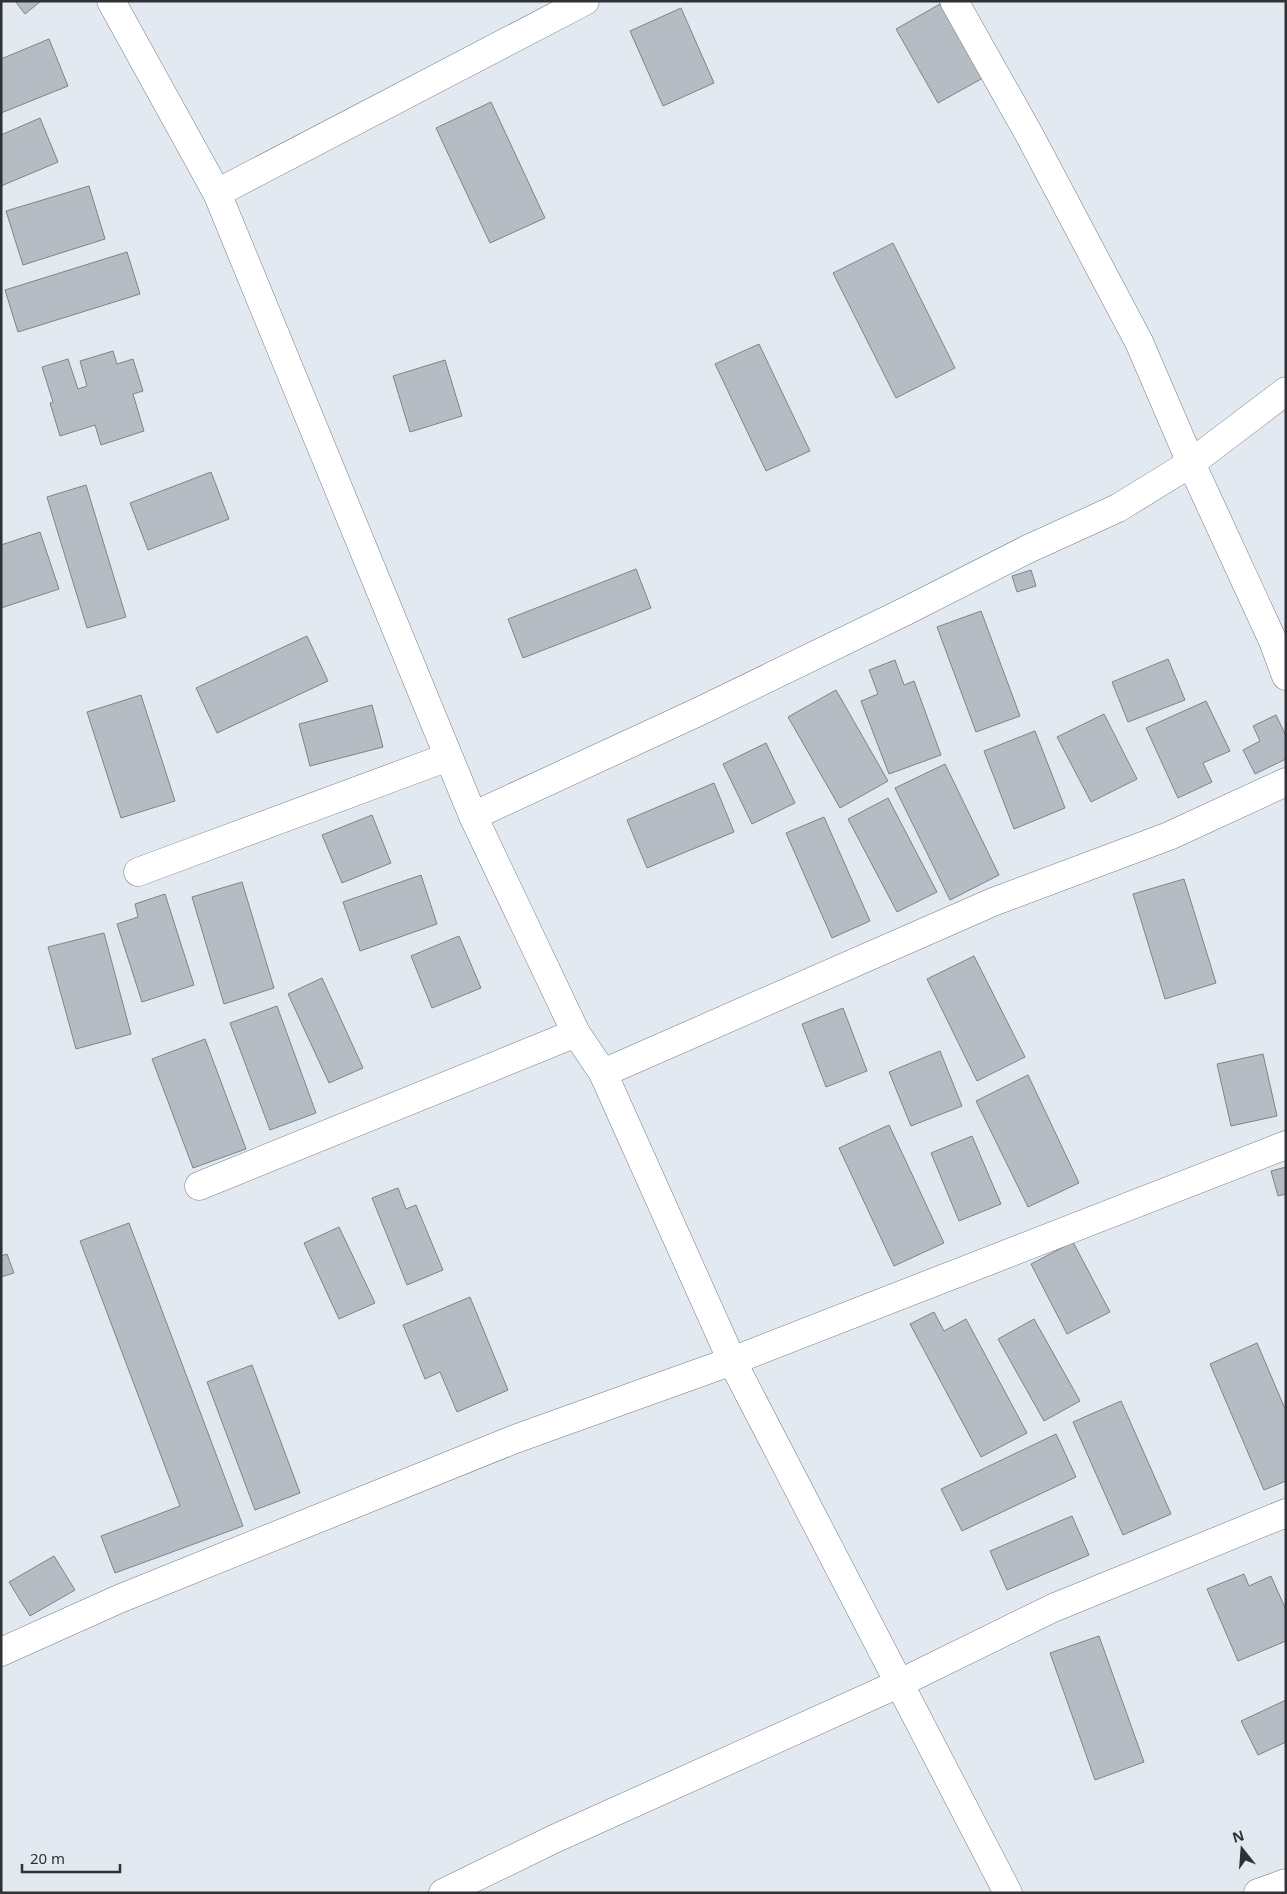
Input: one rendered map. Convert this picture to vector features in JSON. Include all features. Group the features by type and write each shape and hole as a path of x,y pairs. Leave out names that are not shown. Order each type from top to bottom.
{"street":[{"path":"111,1 217,194 473,816 576,1033 603,1073 732,1361 1008,1893"},
{"path":"217,194 585,1"},
{"path":"954,1 1030,136 1139,342 1273,642 1286,676"},
{"path":"473,816 698,712 906,611 1028,549 1118,508 1192,463 1286,391"},
{"path":"138,872 448,757"},
{"path":"603,1073 993,902 1169,836 1286,782"},
{"path":"200,1186 576,1033"},
{"path":"1,1652 119,1599 505,1443 732,1361 1286,1145"},
{"path":"443,1893 563,1835 898,1684 1053,1608 1286,1514"},
{"path":"1258,1893 1286,1883"}],"building":[{"path":"15,1 41,1 25,14"},
{"path":"940,4 983,78 938,103 896,29"},
{"path":"681,8 714,83 663,106 630,31"},
{"path":"49,39 68,86 1,113 1,59"},
{"path":"491,102 545,218 490,243 436,128"},
{"path":"40,118 58,162 1,186 1,135"},
{"path":"89,186 105,239 23,265 6,211"},
{"path":"893,243 955,368 896,398 833,273"},
{"path":"127,252 140,294 18,332 5,290"},
{"path":"759,344 810,451 766,471 715,364"},
{"path":"113,351 117,364 133,359 143,391 133,394 144,431 101,445 95,425 60,436 50,403 53,402 42,367 68,359 78,389 87,386 80,361"},
{"path":"445,360 462,416 410,432 393,376"},
{"path":"211,472 229,519 148,550 130,503"},
{"path":"86,485 126,617 87,628 47,497"},
{"path":"40,532 59,589 1,608 1,545"},
{"path":"636,569 651,608 523,658 508,619"},
{"path":"1031,570 1036,586 1017,592 1012,576"},
{"path":"981,611 1020,716 976,732 937,627"},
{"path":"307,636 328,681 217,733 196,688"},
{"path":"1168,659 1185,700 1128,722 1112,682"},
{"path":"895,660 904,685 914,681 941,755 889,774 861,701 878,694 869,670"},
{"path":"836,690 888,781 840,808 788,717"},
{"path":"141,695 175,801 121,818 87,712"},
{"path":"1206,701 1230,751 1203,763 1212,782 1178,798 1146,728"},
{"path":"372,705 383,747 310,766 299,724"},
{"path":"1104,714 1137,779 1091,802 1057,737"},
{"path":"1276,715 1286,736 1286,759 1255,774 1243,750 1260,741 1253,726"},
{"path":"1035,731 1065,808 1014,829 984,751"},
{"path":"766,743 795,803 752,824 723,764"},
{"path":"945,764 999,875 950,900 895,788"},
{"path":"714,783 734,832 647,868 627,820"},
{"path":"888,798 937,892 897,912 848,819"},
{"path":"372,815 391,863 342,883 322,835"},
{"path":"824,817 870,921 832,938 786,833"},
{"path":"421,875 437,924 360,951 343,902"},
{"path":"1184,879 1216,983 1165,999 1133,894"},
{"path":"242,882 274,988 224,1004 192,897"},
{"path":"165,894 194,985 142,1002 117,924 138,917 135,904"},
{"path":"104,933 131,1034 76,1049 48,947"},
{"path":"459,936 481,988 432,1008 411,956"},
{"path":"974,956 1025,1057 977,1081 927,979"},
{"path":"322,978 363,1068 329,1083 288,994"},
{"path":"277,1006 316,1113 270,1130 230,1023"},
{"path":"843,1008 867,1071 826,1087 802,1024"},
{"path":"205,1039 246,1149 193,1168 152,1059"},
{"path":"940,1051 962,1106 911,1126 889,1072"},
{"path":"1263,1054 1277,1116 1231,1126 1217,1064"},
{"path":"1028,1075 1079,1183 1028,1207 976,1101"},
{"path":"889,1125 944,1243 894,1266 839,1148"},
{"path":"972,1136 1001,1204 959,1221 931,1153"},
{"path":"1286,1167 1286,1194 1278,1196 1271,1171"},
{"path":"398,1188 406,1209 416,1205 443,1270 407,1285 372,1198"},
{"path":"129,1223 243,1526 115,1573 101,1536 180,1506 80,1241"},
{"path":"339,1227 375,1303 339,1319 304,1243"},
{"path":"1073,1242 1110,1312 1067,1334 1031,1264"},
{"path":"7,1254 14,1273 1,1277 1,1256"},
{"path":"470,1297 508,1390 457,1412 440,1372 425,1379 403,1325"},
{"path":"934,1312 944,1331 966,1319 1027,1433 981,1457 910,1324"},
{"path":"1034,1319 1080,1401 1044,1421 998,1339"},
{"path":"1257,1343 1286,1411 1286,1481 1264,1490 1210,1364"},
{"path":"252,1365 300,1493 255,1510 207,1382"},
{"path":"1121,1401 1171,1514 1123,1535 1073,1422"},
{"path":"1056,1434 1076,1477 962,1531 941,1489"},
{"path":"1072,1516 1089,1555 1007,1590 990,1551"},
{"path":"54,1556 75,1590 30,1616 9,1582"},
{"path":"1244,1574 1249,1586 1271,1576 1286,1610 1286,1641 1238,1661 1207,1589"},
{"path":"1099,1636 1144,1762 1095,1780 1050,1653"},
{"path":"1286,1700 1286,1742 1258,1755 1241,1721"}]}
